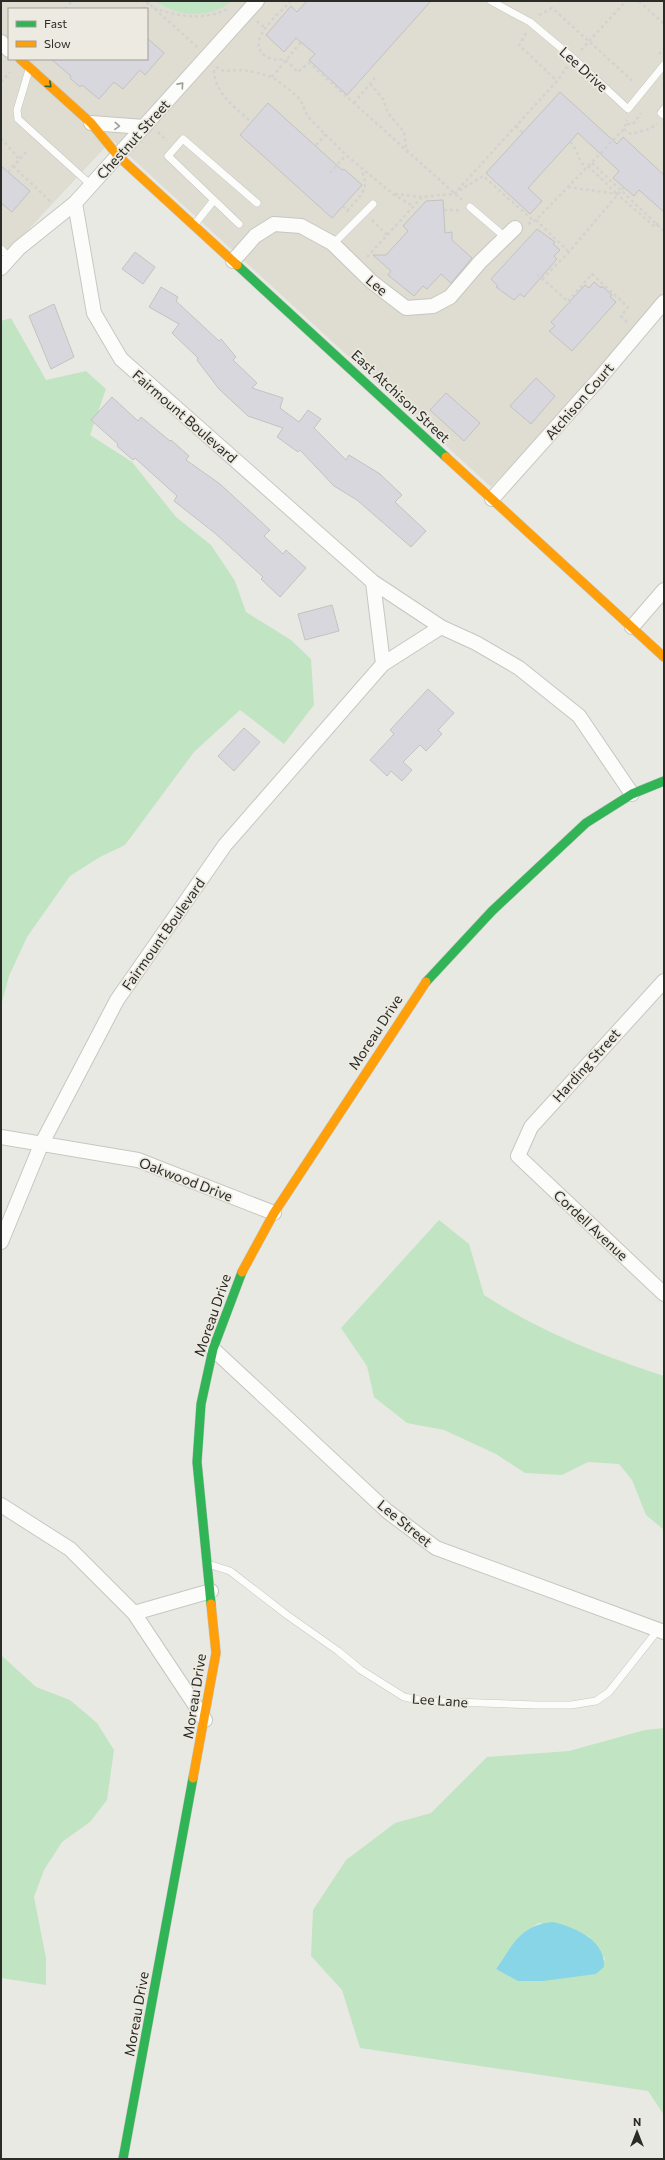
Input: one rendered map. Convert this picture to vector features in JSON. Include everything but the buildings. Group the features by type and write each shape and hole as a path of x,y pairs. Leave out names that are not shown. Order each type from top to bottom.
{"main road":[{"name":"East Atchison Street","path":"17,63 30,68 92,123 118,156 664,657"},
{"name":"Moreau Drive","path":"123,2159 205,1720 216,1653 197,1462 201,1404 213,1349 241,1274 274,1213 423,986 492,911 586,823 632,794 664,781"}],"street":[{"name":"Chestnut Street","path":"4,259 75,203 257,1"},
{"path":"92,123 144,127"},
{"name":"Fairmount Boulevard","path":"1,1242 41,1145 117,1000 225,845 383,664 442,627 373,582 121,358 94,313 75,203"},
{"name":"Lee","path":"233,261 255,236 274,224 301,226 333,244 358,268 406,308 433,306 450,297 510,232"},
{"name":"Atchison Court","path":"492,499 639,333 664,302"},
{"path":"373,582 383,664"},
{"path":"632,627 664,590"},
{"path":"442,627 476,643 519,668 579,716 632,794"},
{"name":"Harding Street","path":"518,1156 531,1127 664,981"},
{"name":"Oakwood Drive","path":"1,1137 41,1145 138,1160 274,1213"},
{"name":"Cordell Avenue","path":"518,1156 664,1294"},
{"name":"Lee Street","path":"213,1349 387,1511 436,1548 661,1631"},
{"path":"1,1505 70,1549 134,1613 205,1720"},
{"path":"134,1613 211,1591"}],"lane":[{"name":"Lee Drive","path":"491,1 531,24 574,58 628,109"},
{"path":"628,109 664,65"},
{"path":"30,68 17,110 18,118 91,185"},
{"path":"664,109 661,113 664,115"},
{"path":"240,224 168,156 183,139 257,203"},
{"path":"194,226 214,200"},
{"path":"333,244 373,204"},
{"path":"470,207 510,232"},
{"name":"Lee Lane","path":"208,1564 230,1571 287,1615 338,1651 361,1670 404,1697 418,1700 536,1705 571,1705 596,1701 609,1692 661,1631"}],"path":[{"path":"291,1 263,30 258,45 265,56 271,59 286,60 298,72 309,63 454,194"},
{"path":"639,1 664,24"},
{"path":"148,2 198,48"},
{"path":"454,194 558,81 574,58 625,2"},
{"path":"154,8 180,17 197,17 215,14 233,7"},
{"path":"536,15 543,15 552,8 637,84"},
{"path":"531,24 520,45 558,81"},
{"path":"272,77 301,42"},
{"path":"1,82 17,63"},
{"path":"251,122 228,101 221,91 215,77 213,65 224,71 242,70 272,77 300,99 308,118 346,155 393,194 413,206"},
{"path":"354,103 375,78"},
{"path":"370,84 383,99 388,113 404,132 407,152"},
{"path":"510,232 535,220 624,129 627,124 628,109"},
{"path":"624,129 631,134 649,129 659,123"},
{"path":"516,126 523,133"},
{"path":"316,145 326,134"},
{"path":"1,138 19,159"},
{"path":"570,142 574,147 580,162 655,227 658,223"},
{"path":"8,172 27,151"},
{"path":"330,173 346,155"},
{"path":"592,162 658,223 664,231"},
{"path":"14,166 62,213"},
{"path":"347,211 366,186 366,178 360,167"},
{"path":"393,194 422,197 454,194 483,176 535,220 569,252"},
{"path":"568,187 617,194"},
{"path":"542,279 569,252 624,187"},
{"path":"358,268 422,197"},
{"path":"365,212 387,235"},
{"path":"537,274 572,306"},
{"path":"568,301 592,274 628,306 621,316 639,333"}],"shaded area":[{"path":"1,1 664,1 664,314 653,305 590,382 491,487 112,140 1,259"}],"green space":[{"path":"155,1 233,1 214,11 194,14 174,10"},
{"path":"11,318 46,380 86,371 106,389 90,435 132,462 176,517 211,545 235,581 246,612 291,640 311,659 314,705 284,744 240,710 194,752 125,845 100,857 70,876 27,937 9,976 1,1006 1,321"},
{"path":"439,1220 469,1244 484,1295 528,1321 572,1342 664,1376 664,1530 646,1515 632,1480 619,1464 588,1462 562,1475 525,1473 496,1454 444,1430 407,1423 374,1397 367,1366 341,1328"},
{"path":"1,1655 36,1687 70,1700 97,1723 114,1750 107,1800 90,1822 62,1842 44,1870 34,1897 46,1958 46,1985 1,1978"},
{"path":"664,1728 664,2115 648,2091 360,2048 342,1990 311,1956 313,1910 346,1860 395,1823 431,1813 487,1757 569,1751 645,1730","holes":["539,1923 588,1936 605,1959 596,1974 519,1981 496,1969 519,1938"]}],"water":[{"path":"553,1922 579,1931 594,1942 600,1949 604,1967 596,1974 543,1981 518,1981 496,1969 513,1944 525,1932 533,1927"}],"traffic: fast":[{"path":"237,265 446,457"},
{"path":"426,982 492,911 586,823 632,794 664,781"},
{"path":"211,1604 197,1462 201,1404 213,1349 242,1272"},
{"path":"123,2159 193,1778"}],"traffic: slow":[{"path":"21,60 91,123 118,156 237,265"},
{"path":"446,457 664,657"},
{"path":"242,1272 274,1213 426,982"},
{"path":"193,1778 216,1653 211,1604"}]}
